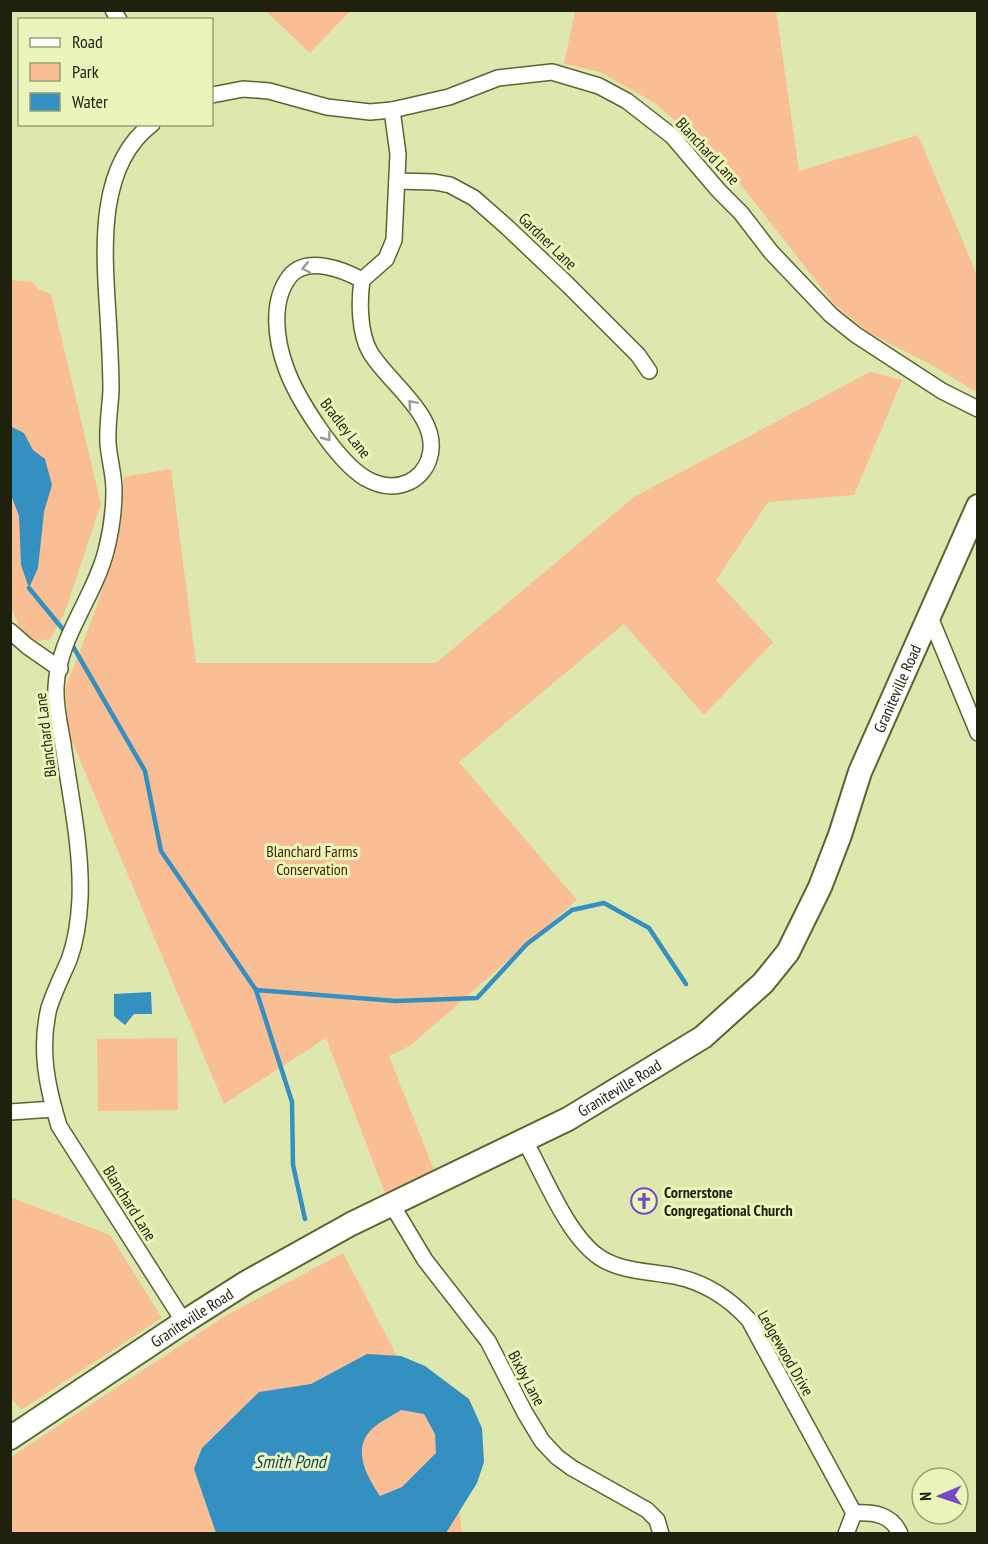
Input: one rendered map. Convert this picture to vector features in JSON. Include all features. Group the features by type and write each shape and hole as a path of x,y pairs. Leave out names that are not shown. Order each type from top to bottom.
{"main road":[{"name":"Graniteville Road","path":"10,1438 184,1322 257,1277 351,1224 568,1119 703,1037 763,983 784,956 820,887 840,835 860,772 978,506"}],"street":[{"name":"Blanchard Lane","path":"213,95 243,89 269,91 327,107 370,112 392,110 449,97 498,78 552,72 599,86 627,101 672,136 741,213 771,252 831,315 856,335 942,391 978,409"},
{"path":"362,280 386,259 394,240 397,224 398,154 392,110"},
{"name":"Blanchard Lane","path":"149,126 141,132 119,166 107,206 106,256 111,389 108,443 114,489 110,532 105,555 70,634 56,687 74,815 80,865 80,887 77,931 70,958 49,1008 44,1040 48,1084 60,1126 184,1322"},
{"name":"Gardner Lane","path":"397,181 450,185 484,206 638,355 649,371"},
{"name":"Bradley Lane","path":"303,267 333,268 362,280 360,292 363,330 370,352 422,415 430,432 432,443 429,460 423,471 414,480 398,486 381,485 365,478 340,454 299,396 282,356 277,310 286,282 296,270 303,267"},
{"path":"930,617 978,733"},
{"path":"10,631 60,669"},
{"path":"10,1112 54,1109"},
{"name":"Ledgewood Drive","path":"525,1141 572,1230 597,1256 611,1264 676,1276 701,1285 734,1304 749,1320 854,1513"},
{"name":"Bixby Lane","path":"392,1205 425,1260 488,1341 542,1441 557,1457 572,1468 647,1510 657,1520 661,1533"},
{"path":"846,1533 854,1513 872,1512 888,1518 897,1526 900,1533"}],"green space":[{"path":"266,11 350,11 310,53"},
{"path":"575,11 776,11 799,171 918,135 977,275 977,392 930,364 869,333 835,305 727,167 655,103 600,72 564,64"},
{"path":"10,280 32,282 38,289 51,294 101,504 64,614 50,639 37,641 21,630 12,609"},
{"name":"Blanchard Farms Conservation","path":"870,372 902,380 854,495 768,502 716,580 773,642 704,715 624,624 459,762 577,900 411,1045 389,1056 434,1170 385,1193 326,1038 224,1104 69,734 65,689 94,614 118,541 124,477 171,469 196,663 436,663 634,497"},
{"path":"177,1038 178,1110 98,1111 97,1039"},
{"path":"10,1197 110,1235 162,1318 21,1410 11,1397"},
{"path":"343,1253 454,1465 462,1533 11,1534 11,1457 225,1316"}],"water":[{"path":"10,426 24,433 33,450 45,459 52,485 44,512 38,568 29,588 21,565 19,516 11,495"},
{"path":"151,992 152,1014 134,1014 125,1025 114,1016 114,994"},
{"name":"Smith Pond","path":"367,1354 401,1356 425,1366 469,1399 482,1428 484,1462 477,1483 446,1533 216,1533 194,1469 202,1448 259,1392 311,1384","holes":["401,1410 424,1414 435,1434 436,1453 402,1487 380,1496 363,1462 363,1444 366,1436 376,1425"]}],"waterway":[{"path":"29,588 66,633"},
{"path":"71,643 145,771 161,851 256,990 292,1102 293,1165 305,1219"},
{"path":"256,990 396,1001 477,998 527,944 572,910 604,903 649,928 686,984"}],"place":[{"name":"Cornerstone Congregational Church","path":"644,1201"}]}
